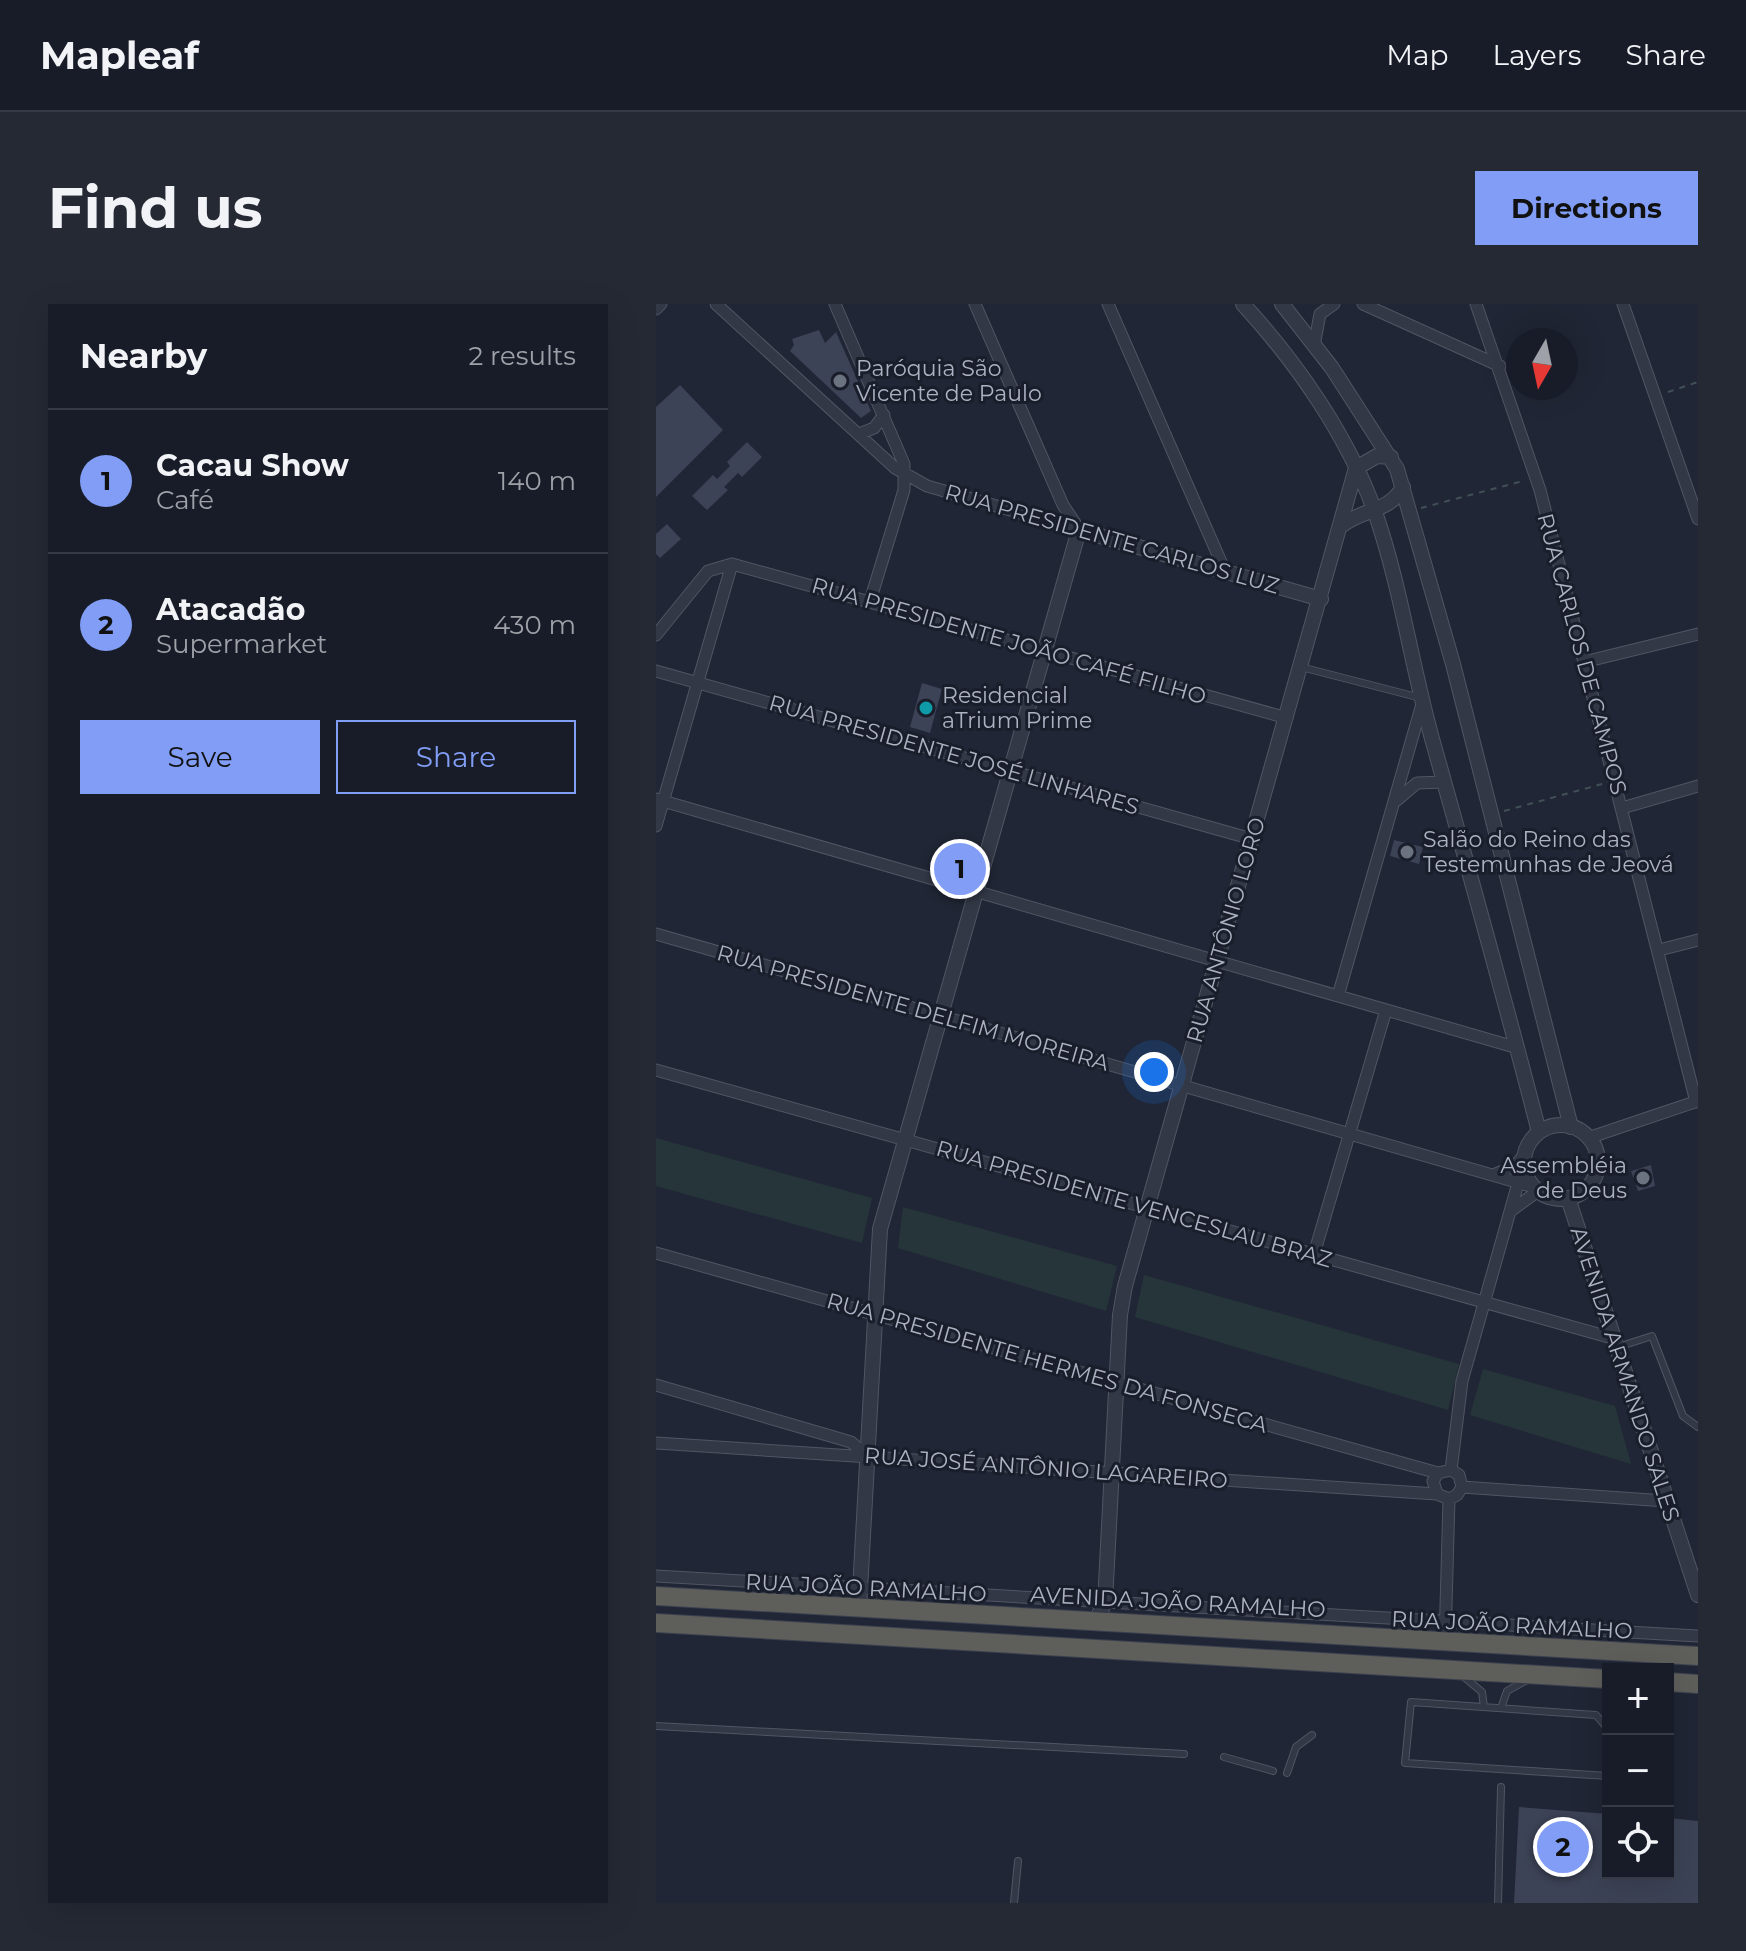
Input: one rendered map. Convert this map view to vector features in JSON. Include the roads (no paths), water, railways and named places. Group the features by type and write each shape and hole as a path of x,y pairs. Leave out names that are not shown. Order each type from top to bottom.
{"highway":[{"name":"AVENIDA JOÃO RAMALHO","path":"656,1596 1698,1656"},
{"path":"859,1608 861,1624 870,1637"},
{"path":"947,1639 1027,1634 1071,1636 1096,1621"},
{"path":"656,1623 1602,1679"},
{"path":"1674,1682 1698,1684"}],"street":[{"path":"656,309 661,304"},
{"name":"RUA PRESIDENTE CARLOS LUZ","path":"716,304 905,474 927,486 1321,599"},
{"path":"835,304 900,453 905,474 904,490 870,601"},
{"path":"859,1608 880,1229 1079,530 1063,505 975,304"},
{"path":"1108,304 1225,571"},
{"path":"1243,304 1302,378 1356,468 1374,510 1539,1132"},
{"path":"1282,304 1391,457 1403,487 1571,1127"},
{"path":"1314,346 1320,314 1334,304"},
{"path":"1363,304 1500,366"},
{"name":"RUA CARLOS DE CAMPOS","path":"1476,304 1500,366 1536,478 1697,1102"},
{"path":"1623,304 1698,519"},
{"path":"859,434 874,428 884,415"},
{"path":"1356,468 1377,456 1391,457"},
{"name":"RUA ANTÔNIO LORO","path":"1096,1621 1105,1602 1122,1302 1356,468"},
{"path":"1341,526 1357,514 1393,502 1403,487"},
{"path":"656,635 708,571 732,564"},
{"path":"656,826 660,800 732,564"},
{"name":"RUA PRESIDENTE JOÃO CAFÉ FILHO","path":"732,564 1287,718"},
{"path":"1584,662 1698,634"},
{"name":"RUA PRESIDENTE JOSÉ LINHARES","path":"656,671 1252,839"},
{"path":"1338,996 1422,700"},
{"path":"1394,803 1417,783 1444,782"},
{"path":"1622,808 1698,786"},
{"path":"660,800 1518,1048"},
{"name":"RUA PRESIDENTE DELFIM MOREIRA","path":"656,934 1536,1189"},
{"path":"1659,950 1698,940"},
{"path":"1314,1254 1386,1010"},
{"name":"RUA PRESIDENTE VENCESLAU BRAZ","path":"656,1070 1485,1302 1613,1343"},
{"path":"1588,1138 1697,1102"},
{"path":"1451,1470 1462,1381 1524,1158 1539,1132 1560,1125 1571,1127 1588,1138 1596,1151 1596,1172 1585,1190 1568,1198 1551,1197 1536,1189 1524,1158"},
{"path":"1492,1175 1508,1171 1524,1158"},
{"path":"1509,1214 1536,1189"},
{"name":"AVENIDA ARMANDO SALES","path":"1568,1198 1698,1595"},
{"name":"RUA PRESIDENTE HERMES DA FONSECA","path":"656,1253 1438,1473"},
{"path":"656,1385 851,1442 867,1456"},
{"path":"802,1451 808,1441 809,1429"},
{"name":"RUA JOSÉ ANTÔNIO LAGAREIRO","path":"656,1443 1437,1494"},
{"path":"1451,1470 1461,1478 1462,1487 1457,1495 1449,1499 1437,1494 1433,1485 1438,1473 1451,1470"},
{"path":"1462,1487 1666,1501"},
{"path":"1445,1642 1449,1499"},
{"name":"RUA JOÃO RAMALHO","path":"656,1576 1698,1636"}],"lane":[{"path":"1301,667 1422,700"},
{"path":"1613,1343 1652,1336 1683,1416 1698,1427"},
{"path":"1445,1669 1461,1674 1474,1685 1484,1696 1484,1707"},
{"path":"1501,1708 1504,1696 1511,1687 1541,1675"},
{"path":"1602,1722 1596,1715 1411,1702 1405,1763 1602,1776"},
{"path":"656,1726 1184,1754"},
{"path":"1287,1773 1296,1747 1312,1735"},
{"path":"1224,1757 1273,1771"},
{"path":"1498,1903 1501,1787"},
{"path":"1014,1903 1018,1861"}],"place":[{"name":"Paróquia São Vicente de Paulo","path":"840,381"},
{"name":"Residencial aTrium Prime","path":"926,708"},
{"name":"Salão do Reino das Testemunhas de Jeová","path":"1407,852"},
{"name":"Cacau Show","path":"960,869"},
{"name":"Assembléia de Deus","path":"1643,1178"},
{"name":"Atacadão","path":"1563,1847"}]}
